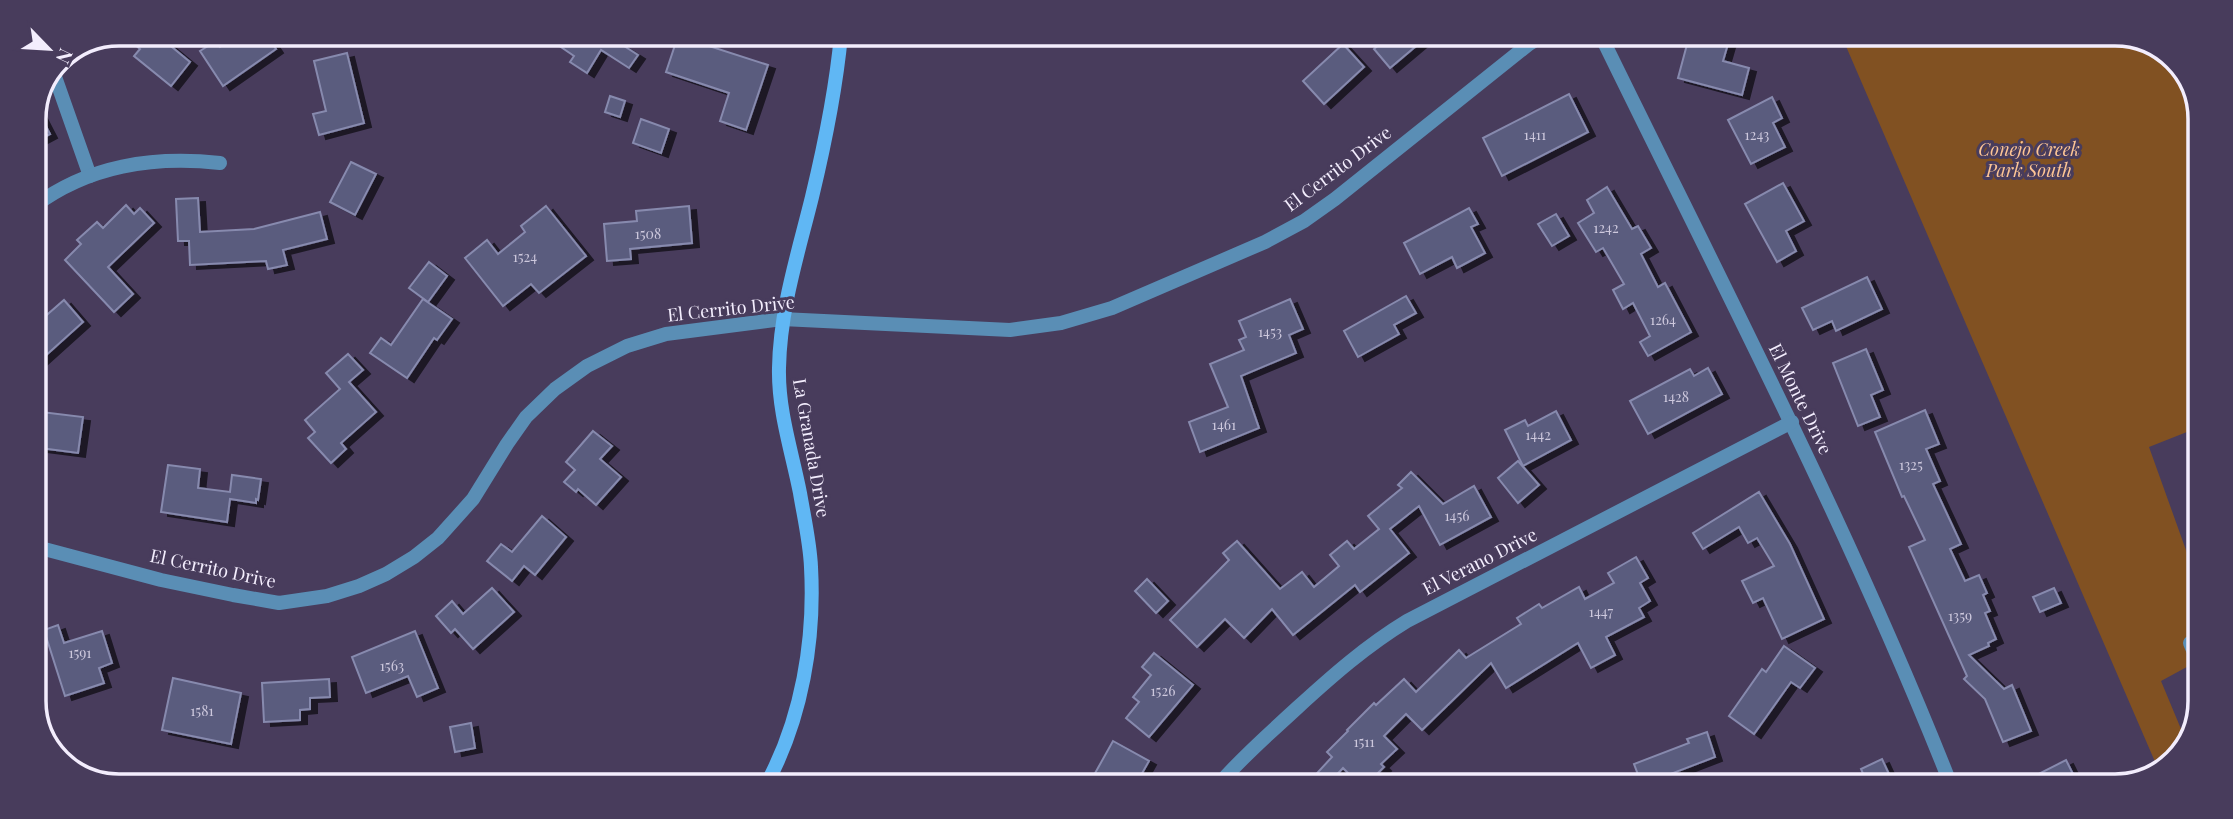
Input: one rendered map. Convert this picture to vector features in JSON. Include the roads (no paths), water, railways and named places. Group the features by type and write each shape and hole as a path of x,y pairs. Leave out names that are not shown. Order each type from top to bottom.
{"street":[{"name":"La Granada Drive","path":"772,774 793,720 805,672 812,620 811,565 782,412 778,370 782,319 830,119 840,45"},
{"name":"El Cerrito Drive","path":"46,549 161,580 279,603 327,596 359,586 414,557 438,538 473,499 526,417 555,389 587,366 627,346 666,334 782,319 1010,330 1061,323 1111,308 1265,242 1304,221 1528,45"},
{"name":"El Monte Drive","path":"1605,45 1791,422 1916,696 1947,774"},
{"path":"57,84 90,176"},
{"path":"45,199 90,176 120,167 154,161 220,163"},
{"name":"El Verano Drive","path":"1228,774 1244,756 1373,642 1419,615 1791,422"}],"park label":[{"name":"Conejo Creek Park South","path":"2029,160"}]}
